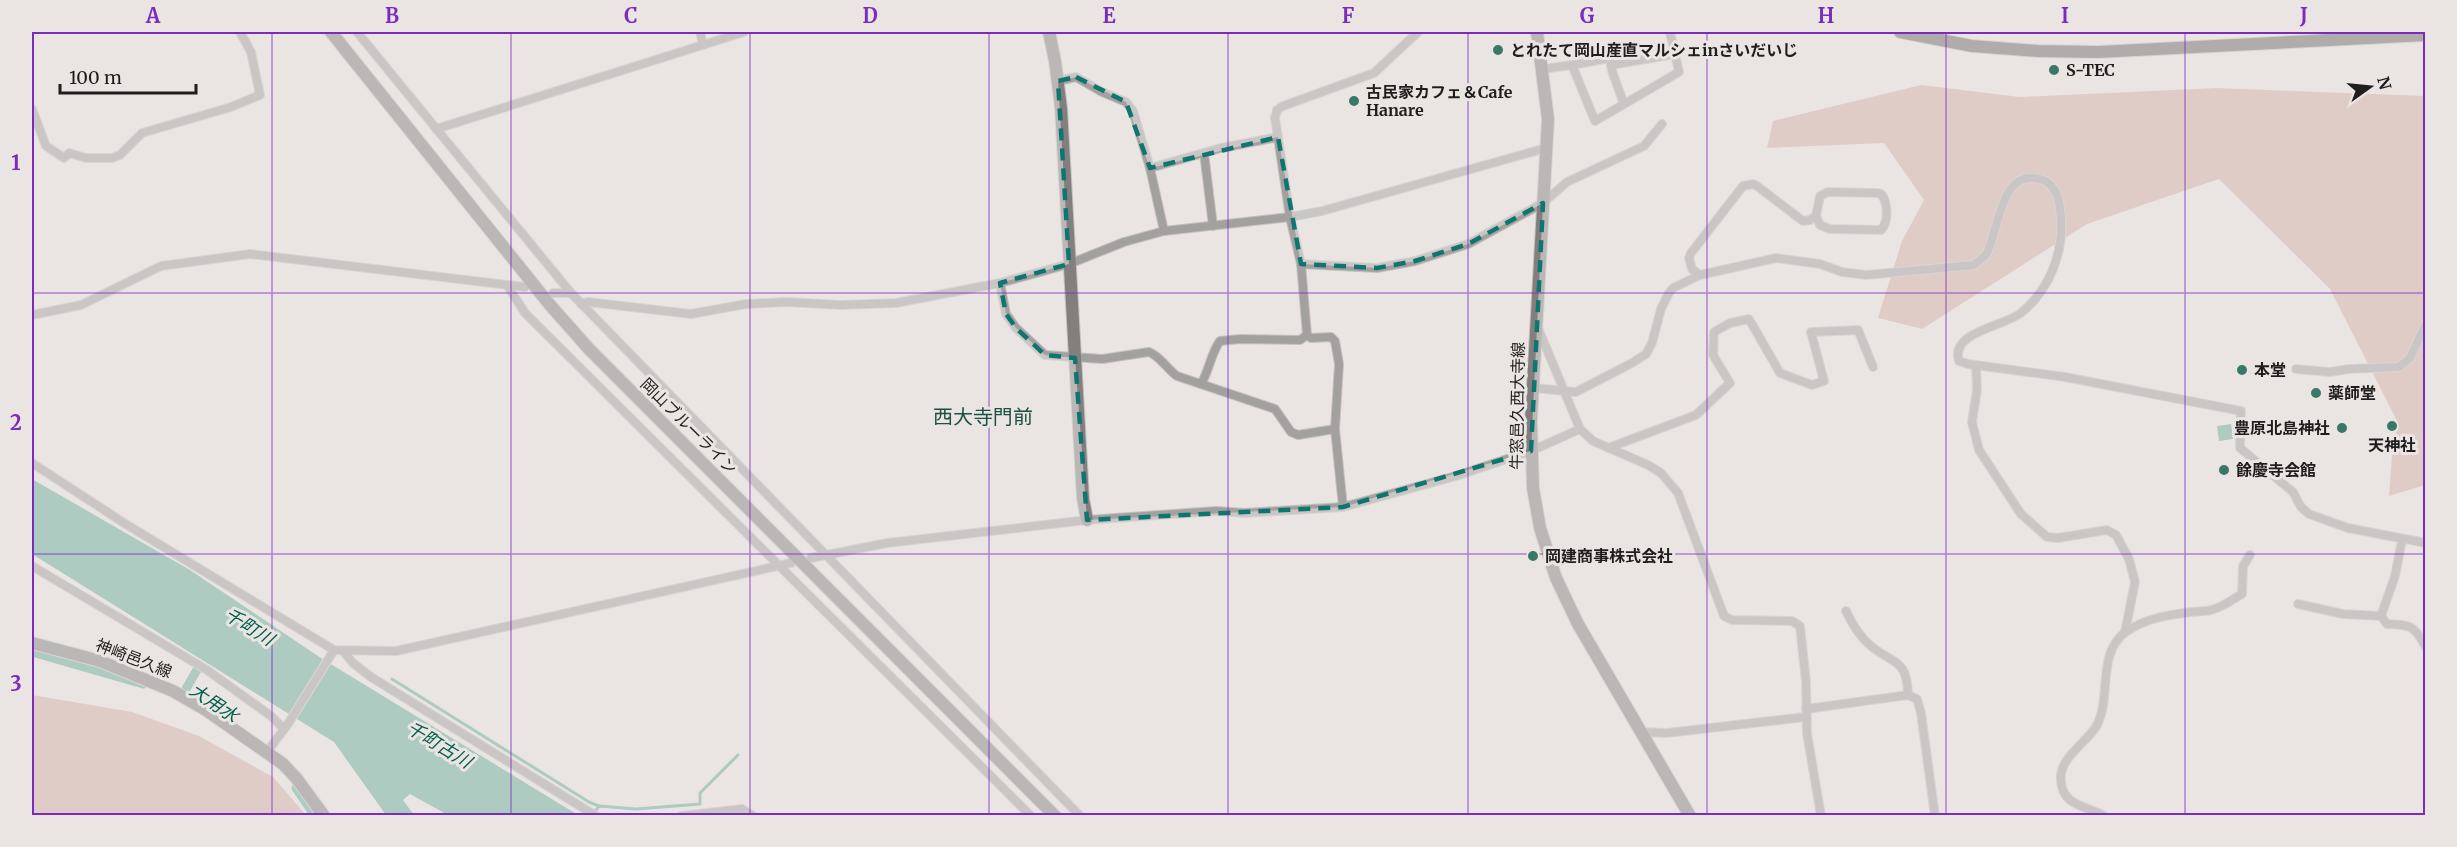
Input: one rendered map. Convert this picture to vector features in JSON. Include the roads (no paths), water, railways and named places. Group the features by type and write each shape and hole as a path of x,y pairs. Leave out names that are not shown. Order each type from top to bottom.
{"main road":[{"name":"岡山ブルーライン","path":"332,32 550,305 590,349 1055,816"},
{"path":"1049,32 1058,81 1083,500 1087,520"},
{"name":"牛窓邑久西大寺線","path":"1537,32 1548,119 1531,451 1533,488 1540,528 1556,578 1578,624 1690,816"},
{"path":"1900,32 1972,46 2098,52 2401,34 2426,35"},
{"name":"神崎邑久線","path":"32,643 100,661 173,691 206,710 283,764 324,816"}],"street":[{"path":"32,109 46,146 64,158 69,153 99,158 120,155 142,134 231,107 260,95 251,52 240,32"},
{"path":"357,32 581,304 1077,814"},
{"path":"700,32 703,45"},
{"path":"436,129 744,32"},
{"path":"1307,335 1301,264 1290,217 1275,118 1277,110 1282,106 1374,73 1418,32"},
{"path":"1572,64 1595,121 1680,72 1670,32"},
{"path":"1611,65 1675,54"},
{"path":"1543,69 1610,58 1624,104"},
{"path":"1058,81 1076,77 1126,102 1132,111 1150,168 1164,231"},
{"path":"1301,264 1377,268 1415,261 1468,244 1543,203 1567,182 1644,146 1662,124"},
{"path":"1150,168 1204,153 1278,137"},
{"path":"581,304 588,302 691,314 746,304 896,303 1000,283 1069,264 1124,242 1164,231 1290,217 1322,211 1546,148"},
{"path":"1204,153 1213,226"},
{"path":"1533,388 1576,392 1646,354 1652,342 1661,309 1669,293 1673,288 1700,275 1776,258 1820,264 1842,272 1866,275 1974,265 1986,255 2008,191 2016,182 2026,178 2040,179 2057,193 2060,211 2061,226 2052,273 2041,293 2020,314 2001,325 1982,330 1960,344 1957,355 1962,364 2065,377 2241,411 2240,448 2293,492 2301,507 2309,514 2348,528 2426,543"},
{"path":"1700,275 1692,269 1689,258 1743,186 1753,184 1757,186 1803,221 1816,216 1820,196 1828,192 1877,193 1886,200 1886,224 1883,229 1877,231 1825,228 1820,225 1816,216"},
{"path":"32,315 81,305 161,266 250,254 525,287"},
{"path":"1000,283 1006,314 1016,328 1045,355 1102,359 1149,352 1156,354 1167,370 1177,376 1275,409 1291,432 1298,435 1335,429"},
{"path":"507,285 525,313 1031,816"},
{"path":"553,292 571,293"},
{"path":"1608,448 1696,415 1730,383 1713,354 1714,332 1730,323 1749,319 1780,374 1812,385 1824,381 1811,332 1858,330 1873,367"},
{"path":"1536,322 1580,429 1593,441 1655,469 1678,493 1724,616 1732,620 1792,621 1800,626 1806,682 1806,713 1821,816"},
{"path":"2296,369 2330,372 2399,367 2410,358 2426,324"},
{"path":"1201,384 1210,368 1212,352 1220,341 1300,340 1307,335"},
{"path":"1307,335 1311,338 1330,337 1335,342 1339,364 1335,429 1343,507"},
{"path":"1976,365 1977,390 1972,422 1979,450 2021,514 2047,537 2058,538 2107,530 2116,535 2125,551 2135,582 2125,633"},
{"path":"811,558 887,543 1087,520 1216,511 1245,513 1343,507 1445,479 1531,451 1580,429"},
{"path":"32,464 124,523 339,650 371,678 596,816"},
{"path":"2381,616 2395,576 2402,540"},
{"path":"2104,816 2075,805 2063,791 2060,780 2066,762 2096,726 2103,705 2108,659 2113,648 2125,633 2152,617 2213,610 2242,594 2243,566 2250,555"},
{"path":"266,753 286,727 328,661 339,650 396,651 791,563"},
{"path":"32,566 154,641 207,670 286,727"},
{"path":"2298,604 2343,614 2381,616"},
{"path":"1846,611 1853,626 1871,646 1896,662 1908,677 1908,695"},
{"path":"2381,616 2387,624 2410,625 2426,647"},
{"path":"1641,732 1667,733 1806,713 1908,695 1917,699 1921,713 1935,816"},
{"path":"681,816 742,810 753,816"}],"water":[{"path":"2231,424 2233,439 2219,441 2217,426"},
{"path":"32,479 190,570 321,658 578,815 448,815 410,794 403,800 414,815 386,815 334,742 32,554"}],"waterway":[{"name":"大用水","path":"32,652 143,684"},
{"path":"186,689 198,668"},
{"path":"392,679 589,802 599,806"},
{"path":"595,812 599,806 636,809 700,804 700,793 738,755"},
{"name":"大用水","path":"296,788 315,816"}],"place":[{"name":"とれたて岡山産直マルシェinさいだいじ","path":"1498,50"},
{"name":"S-TEC","path":"2054,70"},
{"name":"古民家カフェ＆Cafe Hanare","path":"1354,101"},
{"name":"本堂","path":"2242,370"},
{"name":"薬師堂","path":"2316,393"},
{"name":"天神社","path":"2392,426"},
{"name":"豊原北島神社","path":"2342,428"},
{"name":"餘慶寺会館","path":"2224,470"},
{"name":"岡建商事株式会社","path":"1533,556"}],"district":[{"name":"西大寺門前","path":"983,417"}],"water label":[{"name":"千町川","path":"249,627"},
{"name":"千町古川","path":"439,745"}]}
